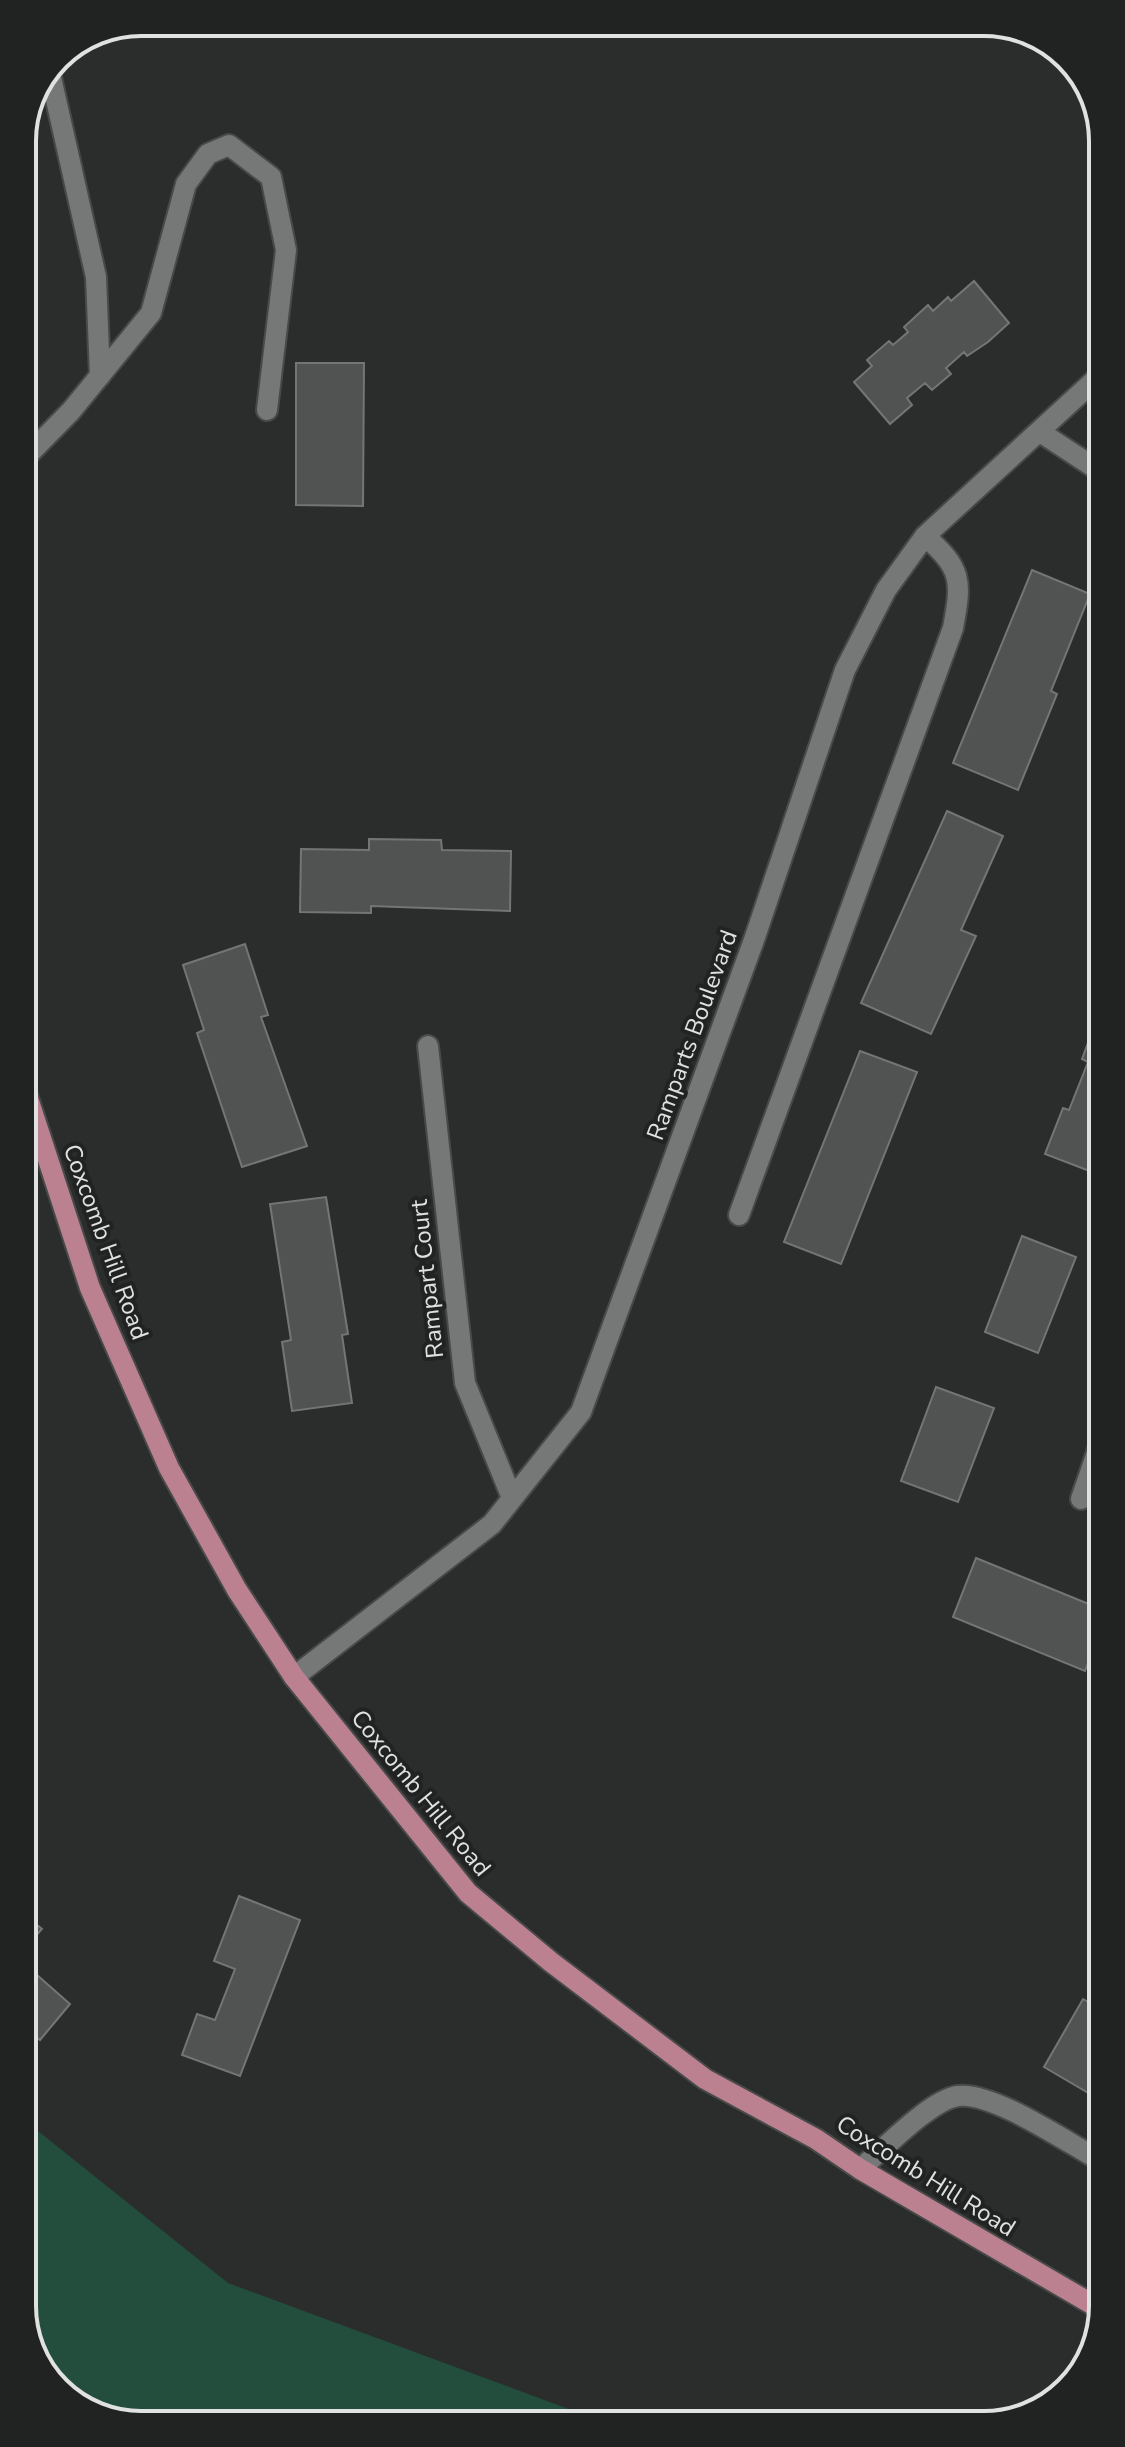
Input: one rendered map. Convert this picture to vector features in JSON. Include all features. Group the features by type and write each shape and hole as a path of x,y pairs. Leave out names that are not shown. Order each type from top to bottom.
{"main road":[{"name":"Coxcomb Hill Road","path":"36,1123 90,1288 169,1468 237,1590 294,1677 468,1893 551,1962 705,2079 816,2139 860,2169 1089,2302"}],"street":[{"path":"53,85 96,277 100,376"},
{"path":"36,446 100,376 151,313 186,184 208,154 229,145 271,177 286,250 267,410"},
{"name":"Ramparts Boulevard","path":"294,1677 492,1524 581,1412 754,940 845,670 886,590 925,536 1089,386"},
{"path":"1040,432 1089,464"},
{"path":"739,1215 953,628 961,587 950,559 925,536"},
{"name":"Rampart Court","path":"428,1046 465,1383 512,1498"},
{"path":"1081,1499 1089,1476"},
{"path":"860,2169 933,2108 959,2096 998,2103 1089,2154"}],"green space":[{"path":"36,2129 228,2283 574,2411 134,2411 95,2400 77,2389 58,2370 42,2340 37,2319"}],"building":[{"path":"974,281 1009,323 967,356 964,352 946,368 951,374 932,390 925,383 907,398 912,405 890,424 854,382 872,366 867,360 889,341 893,345 908,332 904,327 928,305 933,311 948,297 951,301"},
{"path":"296,363 364,363 363,506 296,505"},
{"path":"1032,570 1089,594 1051,691 1057,694 1018,790 953,763"},
{"path":"947,811 1003,836 961,930 976,936 931,1034 861,1003"},
{"path":"369,839 441,840 442,850 511,851 510,911 371,906 371,913 300,912 301,849 369,850"},
{"path":"245,944 268,1015 261,1017 307,1146 242,1167 197,1033 204,1030 183,965"},
{"path":"1089,1040 1089,1171 1045,1154 1063,1108 1069,1110 1088,1062 1082,1059"},
{"path":"860,1051 917,1072 841,1264 784,1242"},
{"path":"326,1197 348,1334 342,1335 352,1403 292,1411 282,1342 291,1340 270,1204"},
{"path":"1022,1236 1076,1257 1038,1353 985,1332"},
{"path":"936,1387 994,1408 958,1502 901,1481"},
{"path":"976,1558 1089,1604 1089,1660 1085,1671 953,1617"},
{"path":"239,1896 300,1920 240,2076 182,2055 197,2014 215,2020 235,1969 214,1961"},
{"path":"36,1976 70,2004 40,2040 36,2037"},
{"path":"1083,1999 1089,2002 1089,2093 1044,2067"}]}
